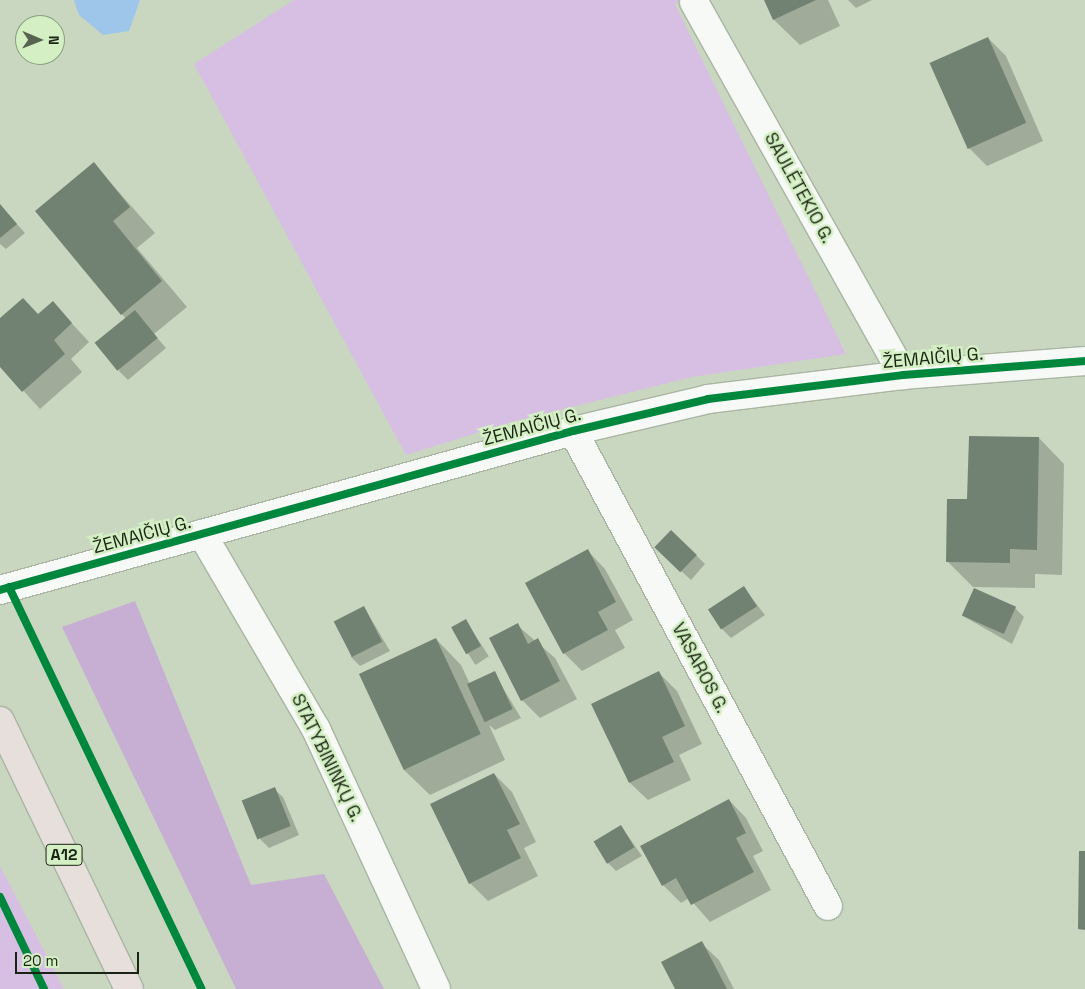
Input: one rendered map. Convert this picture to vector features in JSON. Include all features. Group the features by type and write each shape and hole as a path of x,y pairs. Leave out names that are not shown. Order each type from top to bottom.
{"highway":[{"name":"A12","path":"0,721 129,989"}],"street":[{"name":"SAULĖTEKIO G.","path":"694,2 903,375"},
{"name":"ŽEMAIČIŲ G.","path":"0,590 573,431 708,399 903,375 1085,361"},
{"name":"VASAROS G.","path":"573,431 828,906"},
{"name":"STATYBININKŲ G.","path":"202,534 316,729 436,989"}],"shaded area":[{"path":"294,0 682,0 675,4 846,354 692,377 515,421 406,455 194,64"},
{"path":"135,601 251,885 324,874 384,989 236,989 62,627"},
{"path":"0,866 64,989 0,989"}],"water":[{"path":"74,0 140,0 129,31 103,35 79,15"}],"building":[{"path":"764,0 816,0 773,20"},
{"path":"988,37 1026,123 968,149 930,63"},
{"path":"94,162 130,207 113,221 162,281 121,315 35,211"},
{"path":"0,204 17,224 0,238"},
{"path":"23,298 38,314 53,301 72,323 54,340 65,354 22,392 0,367 0,318"},
{"path":"135,310 158,338 117,371 95,343"},
{"path":"969,436 1039,437 1037,550 1010,549 1010,563 946,562 947,499 967,499"},
{"path":"671,530 697,555 680,572 654,547"},
{"path":"588,549 616,602 598,612 608,630 563,654 525,583"},
{"path":"744,586 757,606 721,630 708,609"},
{"path":"974,588 1016,607 1004,634 962,615"},
{"path":"364,606 382,642 352,657 334,621"},
{"path":"466,619 481,646 466,654 451,627"},
{"path":"518,623 528,644 538,638 560,681 521,701 489,638"},
{"path":"436,638 481,734 404,770 359,674"},
{"path":"495,671 513,709 485,722 467,684"},
{"path":"659,671 685,726 662,737 674,762 629,783 591,704"},
{"path":"494,773 520,824 507,830 521,858 469,884 430,804"},
{"path":"275,787 291,826 257,839 242,800"},
{"path":"729,799 746,833 736,838 754,872 691,905 676,878 662,886 640,846"},
{"path":"621,825 634,847 607,864 594,841"},
{"path":"1079,851 1085,851 1085,930 1078,929"},
{"path":"702,941 727,989 675,989 661,962"}],"cycle path":[{"path":"0,590 573,431 708,399 903,375 1085,361"},
{"path":"9,587 202,989"},
{"path":"0,897 44,989"}]}
